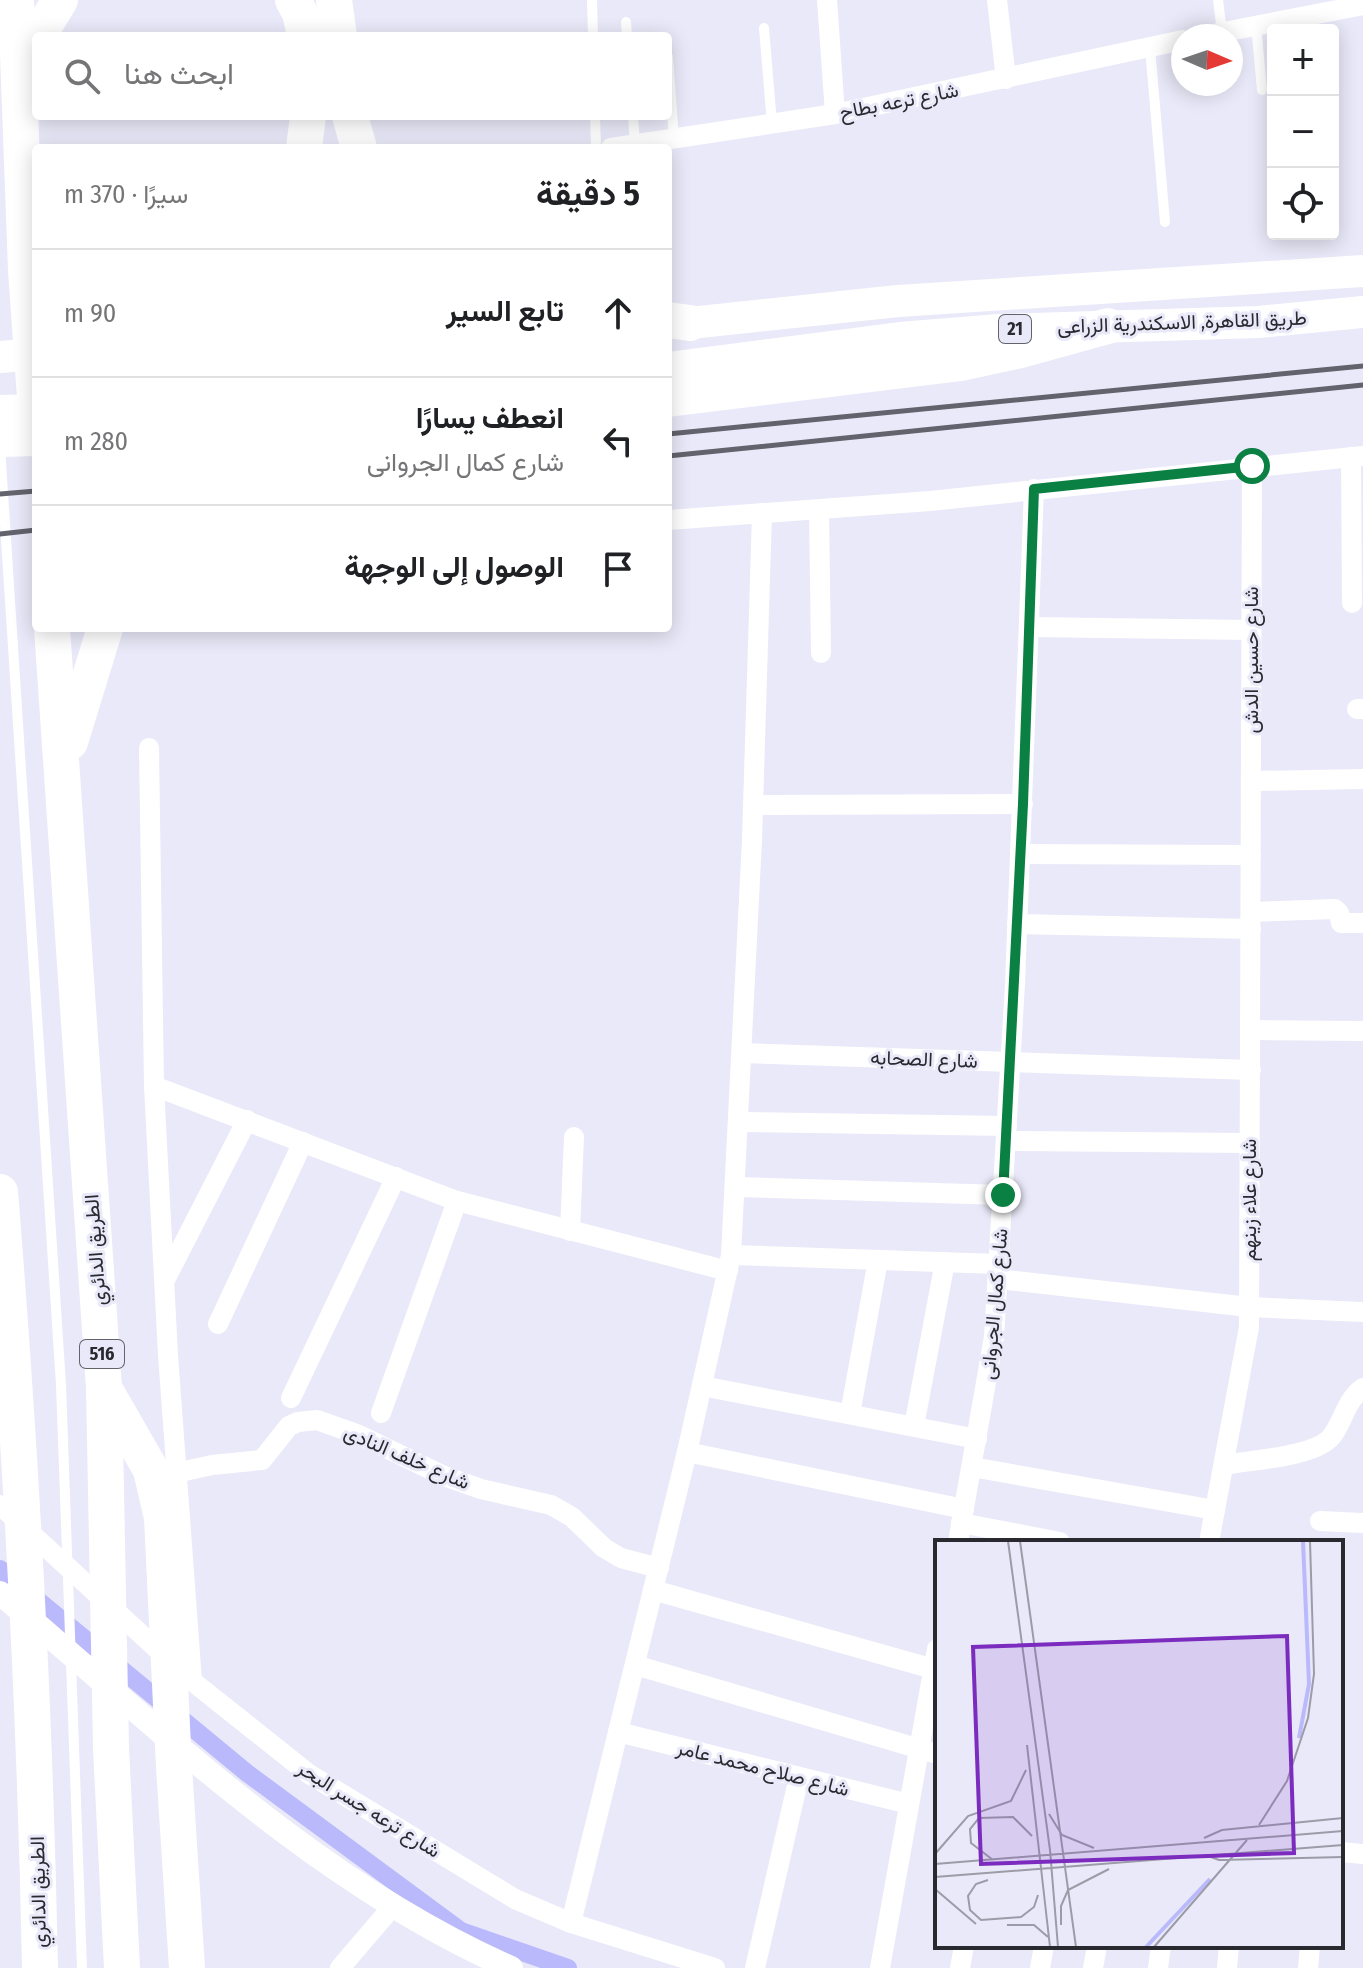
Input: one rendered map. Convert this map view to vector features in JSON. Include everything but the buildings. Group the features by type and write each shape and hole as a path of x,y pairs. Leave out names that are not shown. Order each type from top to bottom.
{"highway":[{"path":"16,0 32,355"},
{"path":"41,32 60,0"},
{"path":"293,0 304,32"},
{"path":"334,0 338,32"},
{"path":"18,88 32,51"},
{"path":"304,144 308,120"},
{"name":"طريق القاهرة, الاسكندرية الزراعى","path":"675,322 898,301 1363,271"},
{"name":"طريق القاهرة, الاسكندرية الزراعى","path":"672,367 900,338 999,330 1258,322 1363,312"},
{"path":"672,399 992,358 1108,326"},
{"path":"0,357 32,354"},
{"path":"0,411 32,411"},
{"path":"0,444 32,440"},
{"name":"الطريق الدائري","path":"52,632 104,1388 111,1748 122,1968"},
{"path":"63,775 78,711 104,632"},
{"name":"الطريق الدائري","path":"0,1192 8,1410 36,1756 40,1968"},
{"path":"104,1388 151,1470 162,1518 187,1968"}],"street":[{"path":"827,0 835,114"},
{"path":"997,0 1006,79"},
{"path":"1286,24 1363,5"},
{"path":"1243,28 1267,26"},
{"name":"شارع ترعه بطاح","path":"635,144 835,114 1171,43"},
{"path":"672,520 930,501 1357,456 1352,603"},
{"name":"شارع حسين الدش","path":"1251,855 1252,466"},
{"name":"شارع كمال الجروانى","path":"961,1525 994,1337 1023,804 1034,489"},
{"path":"819,510 821,653"},
{"path":"571,1923 687,1452 729,1263 739,1122 753,805 762,513"},
{"path":"1029,627 1251,630"},
{"path":"149,748 154,1086 176,1473 192,1681"},
{"path":"1251,781 1363,779"},
{"path":"753,805 1023,804"},
{"path":"1020,854 1251,855"},
{"name":"شارع علاء زينهم","path":"1209,1540 1243,1361 1249,1307 1251,855"},
{"path":"1017,924 1251,920 1335,909 1341,923 1363,923"},
{"path":"1250,1030 1363,1031"},
{"name":"شارع الصحابه","path":"742,1053 1251,1070"},
{"path":"154,1086 457,1201 570,1231 729,1263 945,1262 1249,1307 1363,1312"},
{"path":"164,1282 247,1120"},
{"path":"739,1122 1248,1143"},
{"path":"570,1231 574,1137"},
{"path":"218,1324 303,1142"},
{"path":"291,1398 396,1177"},
{"path":"735,1187 1003,1195"},
{"path":"381,1413 457,1201"},
{"path":"850,1414 878,1260"},
{"path":"914,1426 945,1262"},
{"path":"702,1386 977,1439"},
{"path":"1224,1465 1318,1447 1331,1437 1349,1402 1363,1388"},
{"name":"شارع خلف النادى","path":"176,1473 212,1465 256,1462 268,1456 289,1426 307,1420 326,1423 359,1435 444,1476 481,1489 551,1505 572,1517 604,1548 621,1558 659,1568"},
{"path":"687,1452 961,1525 1048,1540"},
{"path":"972,1467 1215,1510"},
{"name":"شارع ترعه جسر البحر","path":"0,1505 192,1681 309,1774 515,1899 571,1923 715,1968"},
{"path":"1320,1521 1363,1523"},
{"path":"653,1590 935,1662"},
{"path":"0,1593 279,1830 393,1906 452,1940 511,1968"},
{"path":"635,1665 928,1751"},
{"path":"880,1968 909,1804 928,1751 935,1673"},
{"name":"شارع صلاح محمد عامر","path":"618,1732 909,1804"},
{"path":"755,1968 799,1777"},
{"path":"1343,1852 1363,1854"},
{"path":"340,1968 393,1906"},
{"path":"960,1968 964,1948"},
{"path":"1040,1968 1044,1948"},
{"path":"1093,1968 1097,1948"},
{"path":"1158,1968 1161,1948"},
{"path":"1227,1968 1229,1948"},
{"path":"1308,1968 1310,1948"}],"lane":[{"path":"592,0 593,32"},
{"path":"1214,24 1218,0"},
{"path":"626,22 627,32"},
{"path":"1256,25 1262,90"},
{"path":"764,28 772,124"},
{"path":"1150,48 1165,222"},
{"path":"672,112 674,139"},
{"path":"595,120 596,144"},
{"path":"633,120 635,144"},
{"path":"0,444 61,1385 82,1968"}],"waterway":[{"path":"0,1569 247,1773 461,1931 568,1968"}],"railway":[{"path":"672,434 1363,366"},
{"path":"672,456 1363,385"},
{"path":"0,494 32,491"},
{"path":"0,534 32,530"}],"route":[{"path":"1003,1195 1023,804 1034,489 1252,466"}]}
